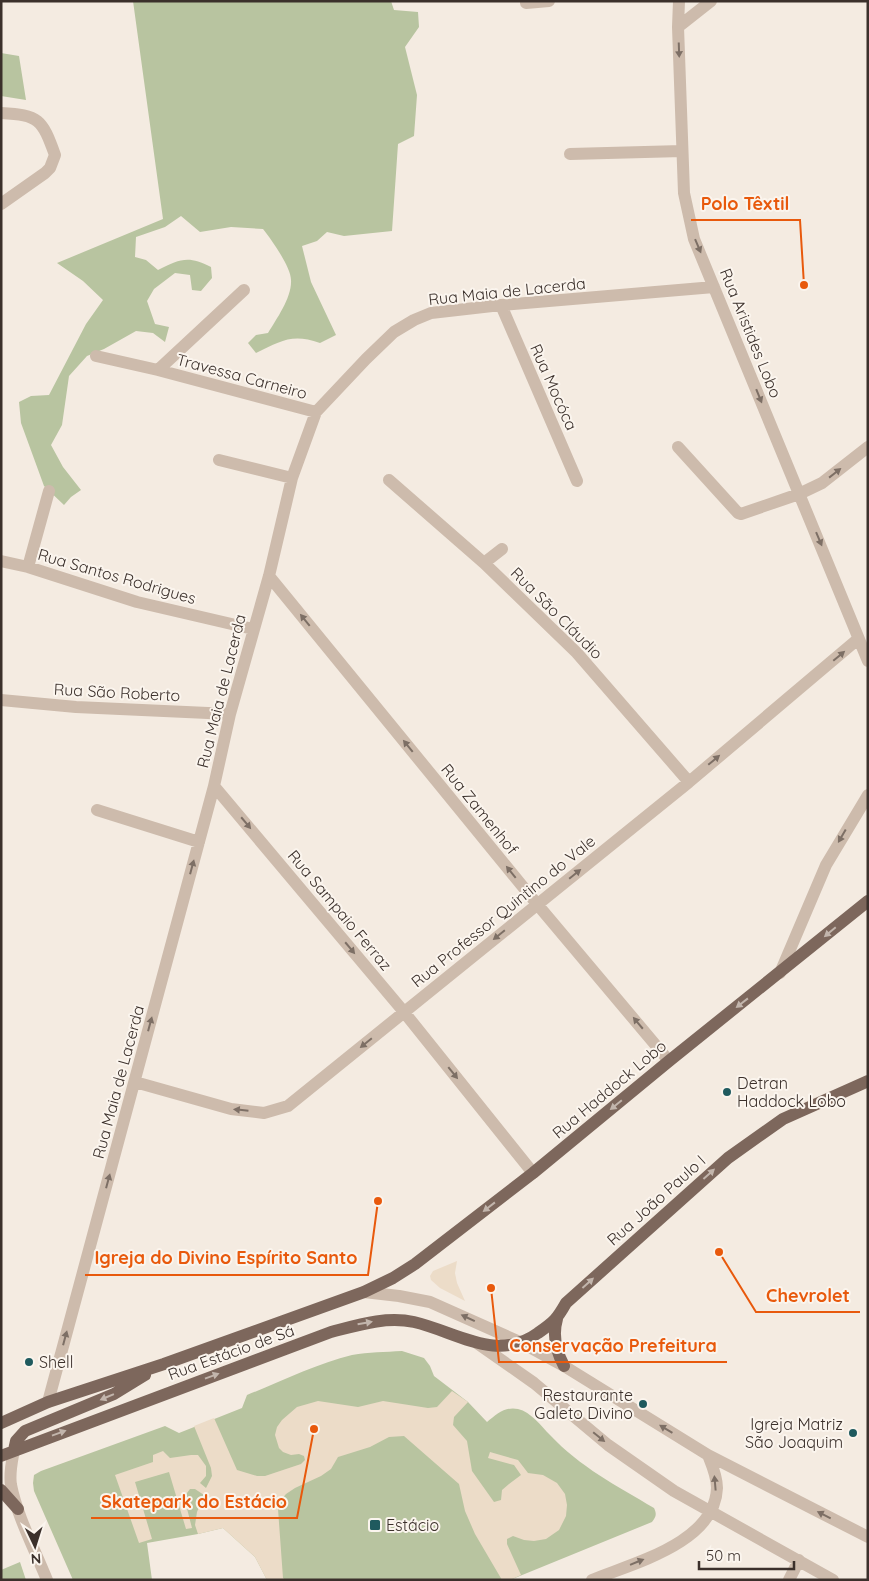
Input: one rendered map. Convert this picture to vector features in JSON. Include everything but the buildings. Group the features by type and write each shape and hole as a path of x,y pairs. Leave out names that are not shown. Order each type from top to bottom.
{"main road":[{"name":"Rua Haddock Lobo","path":"364,1292 393,1278 415,1264 534,1173 669,1060 868,901"},
{"name":"Rua João Paulo I","path":"477,1343 503,1347 522,1343 531,1338 557,1319 566,1302 728,1158 783,1119 868,1081"},
{"name":"Rua Estácio de Sá","path":"1,1422 48,1402 164,1364 364,1292"},
{"path":"557,1319 554,1336 559,1356 564,1366"},
{"name":"Rua Estácio de Sá","path":"1,1456 331,1332 364,1323 394,1320 415,1322 477,1343"},
{"path":"14,1450 16,1441 25,1431 114,1394 164,1364"},
{"path":"1,1490 18,1509"}],"street":[{"path":"526,3 549,1"},
{"name":"Rua Aristides Lobo","path":"679,1 678,27 684,193 694,239 868,661"},
{"path":"678,27 711,1"},
{"path":"1,113 25,115 35,119 43,127 54,155 49,168 37,180 1,204"},
{"path":"570,154 682,151"},
{"name":"Rua Maia de Lacerda","path":"48,1402 214,786 230,714 269,576 292,478 316,412 394,332 414,320 431,314 501,305 714,287"},
{"name":"Travessa Carneiro","path":"158,370 244,290"},
{"name":"Rua Mocóca","path":"501,305 578,481"},
{"path":"96,356 158,370"},
{"name":"Travessa Carneiro","path":"158,370 316,412"},
{"path":"678,448 741,514 799,494 822,483 868,447"},
{"path":"218,460 292,478"},
{"name":"Rua São Cláudio","path":"389,480 484,563 577,652 689,782"},
{"path":"28,567 49,491"},
{"path":"484,563 502,549"},
{"name":"Rua Santos Rodrigues","path":"1,561 28,567 137,602 253,629"},
{"name":"Rua Zamenhof","path":"269,576 537,904 669,1060"},
{"name":"Rua Professor Quintino do Vale","path":"135,1082 231,1110 264,1113 288,1106 689,782 858,639"},
{"name":"Rua São Roberto","path":"1,700 76,707 230,714"},
{"name":"Rua Sampaio Ferraz","path":"214,786 404,1012 534,1173"},
{"path":"780,973 826,865 868,795"},
{"path":"97,810 199,842"},
{"path":"364,1292 430,1302 522,1343 564,1366 708,1455 868,1537"},
{"path":"477,1343 534,1384 623,1455 674,1491 832,1580"},
{"path":"14,1450 11,1481 18,1509 47,1580"},
{"path":"592,1580 675,1546 694,1532 710,1512 717,1489 714,1470 708,1455"},
{"path":"789,1580 798,1560"}],"green space":[{"path":"133,1 391,1 394,10 418,12 419,27 405,47 417,95 414,136 398,144 392,231 344,236 327,232 317,241 302,246 311,282 336,335 320,343 302,339 287,340 256,353 248,343 256,335 268,333 283,307 291,287 288,268 263,229 231,227 200,232 181,216 165,227 136,237 135,257 146,260 158,270 178,261 190,260 211,267 212,278 201,291 192,290 190,275 175,273 154,289 147,301 155,324 169,327 165,342 153,333 136,331 87,356 69,376 62,425 51,445 63,467 81,490 64,505 44,486 21,423 19,402 31,396 49,395 86,324 103,300 83,281 57,263 163,219"},
{"path":"1,53 19,56 26,100 1,96"},
{"path":"402,1351 424,1358 434,1376 468,1402 487,1422 501,1412 513,1408 527,1413 586,1466 654,1508 656,1514 652,1522 510,1580 267,1580 255,1557 223,1528 147,1543 152,1580 73,1580 34,1491 34,1475 165,1426 179,1433 242,1408 247,1395 339,1358 358,1354"},
{"path":"20,1562 26,1580 1,1580 1,1570"}],"shaded area":[{"path":"457,1261 455,1273 457,1283 465,1301 440,1288 431,1280 430,1276 433,1271"},
{"path":"452,1391 468,1402 454,1417 453,1425 467,1441 472,1471 494,1502 501,1500 502,1490 521,1475 514,1465 488,1458 490,1452 518,1460 528,1473 543,1475 557,1483 565,1494 566,1516 559,1530 546,1539 534,1541 513,1536 507,1539 507,1544 521,1575 510,1580 502,1580 475,1534 465,1511 459,1484 404,1436 389,1437 370,1447 338,1457 331,1469 321,1476 295,1488 280,1501 278,1509 283,1578 285,1580 267,1580 255,1557 223,1528 198,1534 195,1525 197,1512 204,1495 195,1489 190,1489 184,1497 192,1528 186,1529 169,1472 135,1482 152,1539 139,1543 115,1475 153,1462 153,1455 163,1451 170,1458 198,1455 206,1466 206,1476 200,1483 206,1488 212,1476 211,1468 194,1426 214,1418 237,1470 257,1476 265,1476 301,1464 305,1460 304,1456 299,1454 291,1455 283,1452 279,1448 275,1435 277,1427 282,1420 297,1407 318,1401 358,1407 383,1401 428,1408 437,1407"}],"place":[{"name":"Polo Têxtil","path":"804,285"},
{"name":"Detran Haddock Lobo","path":"727,1092"},
{"name":"Igreja do Divino Espírito Santo","path":"378,1201"},
{"name":"Chevrolet","path":"719,1252"},
{"name":"Conservação Prefeitura","path":"491,1288"},
{"name":"Shell","path":"29,1362"},
{"name":"Restaurante Galeto Divino","path":"643,1404"},
{"name":"Skatepark do Estácio","path":"314,1429"},
{"name":"Igreja Matriz São Joaquim","path":"853,1433"},
{"name":"Estácio","path":"375,1525"}]}
